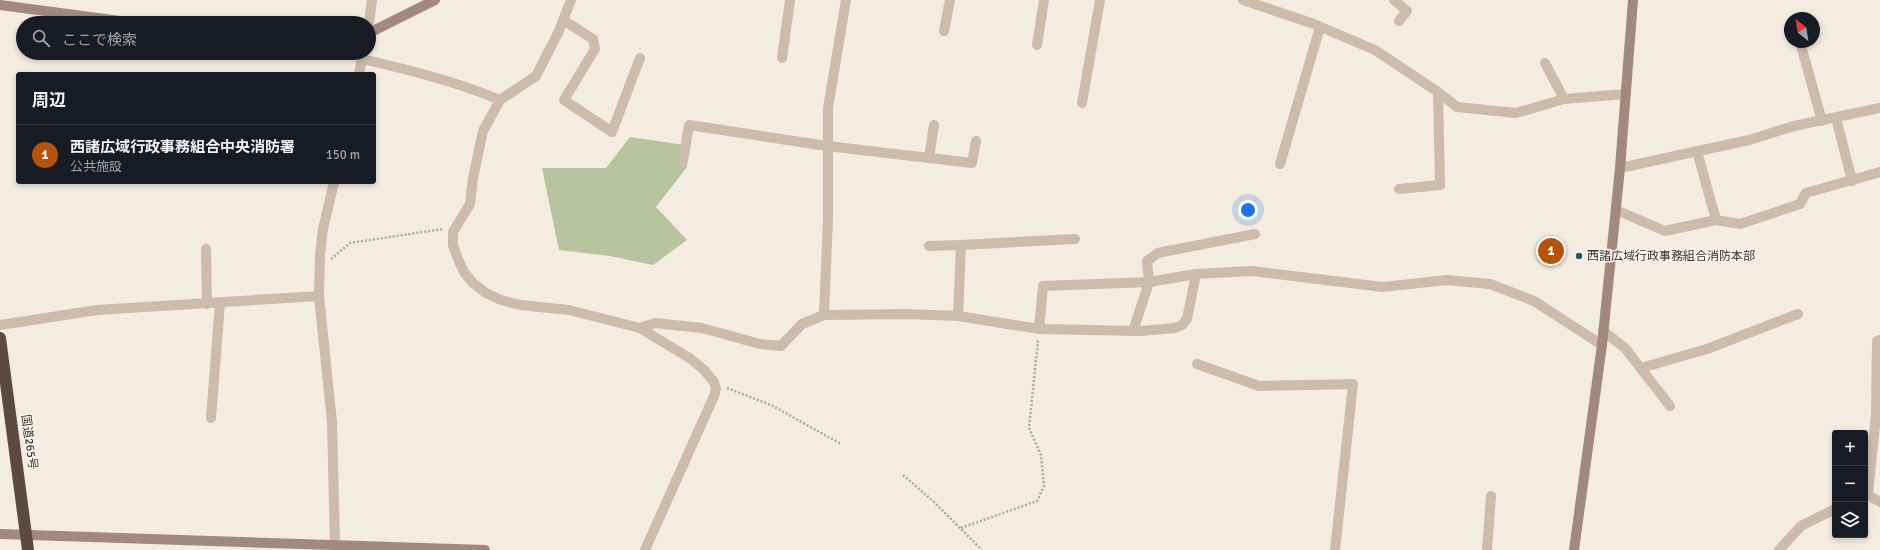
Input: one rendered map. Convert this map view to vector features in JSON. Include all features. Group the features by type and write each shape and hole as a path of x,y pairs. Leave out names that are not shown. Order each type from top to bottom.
{"highway":[{"name":"国道265号","path":"0,338 28,550"}],"street":[{"path":"370,16 372,0"},
{"path":"376,30 435,0"},
{"path":"571,0 536,76 500,100 484,131 473,178 470,204 453,232 453,245 461,265 473,283 486,293 500,300 520,305 570,310 640,328 691,359 704,370 714,382 716,388 714,396 645,550"},
{"path":"782,58 790,0"},
{"path":"824,315 828,219 828,108 846,0"},
{"path":"944,31 950,0"},
{"path":"1037,45 1044,0"},
{"path":"1082,103 1100,0"},
{"path":"1243,0 1320,27 1375,50 1438,92 1456,107 1516,113 1564,99 1626,94"},
{"path":"1394,0 1407,11 1399,21"},
{"path":"1574,550 1602,345 1620,168 1633,0"},
{"path":"0,5 82,16"},
{"path":"563,20 593,39 595,49 564,100 612,132 640,58"},
{"path":"1280,164 1320,27"},
{"path":"1802,48 1822,121"},
{"path":"359,72 362,60"},
{"path":"376,60 476,90 500,100"},
{"path":"1545,63 1564,99"},
{"path":"1399,189 1440,185 1438,92"},
{"path":"1620,168 1749,140 1794,126 1880,108"},
{"path":"1836,118 1852,181"},
{"path":"683,161 688,125 827,146 972,162 976,141"},
{"path":"930,158 934,125"},
{"path":"1697,151 1716,220"},
{"path":"1616,210 1665,231 1716,220 1740,224 1800,204 1806,193 1880,172"},
{"path":"334,184 323,229 319,296 332,422 335,544"},
{"path":"1133,331 1149,282 1147,262 1158,253 1255,234"},
{"path":"929,246 1075,239"},
{"path":"958,316 961,245"},
{"path":"206,249 207,304"},
{"path":"1039,329 1043,286 1149,282 1196,274 1251,271 1384,286 1446,280 1490,284 1534,301 1602,345"},
{"path":"640,328 655,323 702,328 760,344 781,346 802,324 824,315 906,314 958,316 1039,329 1133,331 1176,328 1182,325 1187,318 1196,274"},
{"path":"0,325 97,310 319,296"},
{"path":"211,418 220,303"},
{"path":"1641,368 1707,349 1798,314"},
{"path":"1603,331 1625,348 1670,406"},
{"path":"1868,487 1876,415 1877,341 1880,340"},
{"path":"1196,364 1259,386 1353,384 1335,550"},
{"path":"1487,550 1492,496"},
{"path":"1868,496 1880,502"},
{"path":"1779,550 1801,526 1832,510"},
{"path":"0,534 335,544 386,548 485,550"}],"path":[{"path":"320,268 350,243 456,227"},
{"path":"961,528 1037,501 1044,486 1041,455 1029,428 1039,329"},
{"path":"714,382 771,405 841,444"},
{"path":"903,475 961,528 982,550"}],"green space":[{"path":"630,137 684,145 687,167 656,207 687,240 653,265 610,256 559,250 542,168 606,168"}],"place":[{"name":"西諸広域行政事務組合中央消防署","path":"1551,251"},
{"name":"西諸広域行政事務組合消防本部","path":"1579,256"}]}
